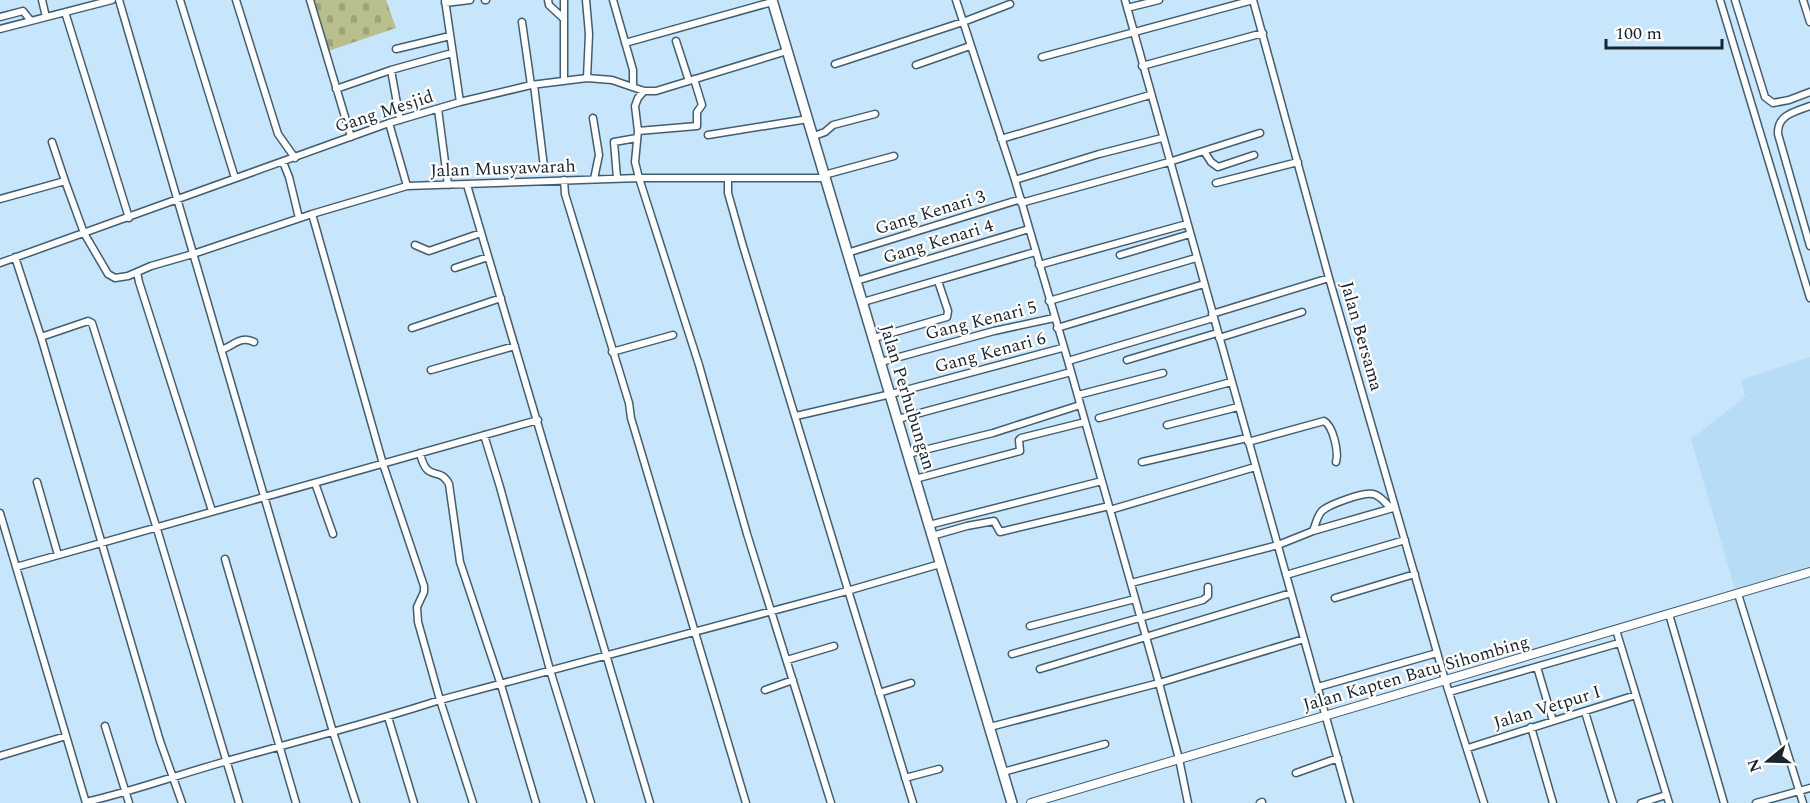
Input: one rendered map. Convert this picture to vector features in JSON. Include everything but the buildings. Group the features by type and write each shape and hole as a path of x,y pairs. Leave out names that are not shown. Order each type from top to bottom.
{"main road":[{"name":"Jalan Perhubungan","path":"772,1 1012,803"}],"street":[{"path":"42,0 46,17"},
{"path":"0,29 112,0"},
{"path":"119,0 333,732 356,803"},
{"path":"180,0 235,178"},
{"path":"236,0 278,134 295,158"},
{"path":"310,0 351,137"},
{"path":"460,102 445,2 470,0"},
{"path":"548,0 549,4 564,19"},
{"path":"564,0 564,81"},
{"path":"586,0 589,34 588,78"},
{"path":"956,0 1015,180 1062,348 1078,395 1159,683 1188,803"},
{"path":"1125,0 1350,803"},
{"path":"1127,8 1159,0"},
{"path":"1042,57 1253,0"},
{"name":"Jalan Bersama","path":"1253,0 1393,508 1405,540 1445,680 1484,803"},
{"path":"1720,0 1810,298"},
{"path":"1735,0 1765,97 1773,103 1810,92"},
{"path":"1803,0 1810,22"},
{"path":"616,1 633,70 633,87"},
{"path":"625,43 772,1"},
{"path":"835,64 1010,4"},
{"path":"0,17 23,11 31,21"},
{"path":"65,12 129,218"},
{"path":"522,22 544,167"},
{"path":"1142,66 1263,33"},
{"path":"396,50 450,36"},
{"path":"616,178 614,141 697,126 697,113 702,105 676,42"},
{"path":"916,65 971,49"},
{"path":"787,51 663,89 644,91 635,106 638,135 635,162 699,365 771,611 831,803"},
{"path":"336,88 452,53"},
{"path":"391,70 400,120"},
{"name":"Gang Mesjid","path":"1,262 389,123 460,102 532,85 588,78 612,80 644,91"},
{"path":"1001,139 1150,95"},
{"path":"1810,106 1780,120 1777,125 1810,246"},
{"path":"438,109 448,185"},
{"path":"814,136 824,133 838,123 875,114"},
{"path":"593,118 599,154 594,179"},
{"path":"708,135 808,119"},
{"path":"389,123 407,186"},
{"name":"Gang Kenari 3","path":"847,253 1021,201 1169,162 1260,133"},
{"path":"1015,180 1099,154 1162,138"},
{"path":"52,142 84,233"},
{"path":"1204,151 1211,162 1218,167 1254,155"},
{"name":"Jalan Musyawarah","path":"84,233 108,274 120,278 312,214 407,186 616,178 825,177 894,156"},
{"path":"283,162 299,219"},
{"path":"1216,183 1298,162"},
{"path":"728,178 728,193 743,246 913,803"},
{"path":"564,180 565,194 630,405 631,418 693,631 746,803"},
{"path":"0,199 65,181"},
{"path":"467,185 650,803"},
{"path":"312,214 383,464 424,586 416,615 473,803"},
{"path":"1039,265 1187,224"},
{"name":"Gang Kenari 4","path":"856,281 1029,229"},
{"path":"415,245 432,251 481,233"},
{"path":"1120,255 1190,234"},
{"path":"863,302 1035,252"},
{"path":"0,253 1,262"},
{"path":"15,257 41,337 162,746 182,803"},
{"path":"455,268 488,257"},
{"path":"1049,301 1196,258"},
{"path":"137,272 212,511"},
{"path":"1068,361 1329,278"},
{"path":"874,338 947,317 948,311 939,281"},
{"path":"1057,328 1204,284"},
{"path":"412,328 501,298"},
{"path":"1127,360 1302,312"},
{"name":"Gang Kenari 5","path":"881,362 994,331 1054,318"},
{"path":"41,337 88,321 92,323 157,529 239,803"},
{"path":"612,352 673,335"},
{"path":"221,350 241,340 250,339 254,342"},
{"path":"431,370 515,346"},
{"name":"Gang Kenari 6","path":"796,416 891,394 1062,348"},
{"path":"898,419 1071,372"},
{"path":"1078,395 1163,373"},
{"path":"1098,418 1231,382"},
{"path":"908,454 993,432 1080,405"},
{"path":"1167,425 1238,407"},
{"path":"16,567 538,420"},
{"path":"1142,462 1324,421 1329,425 1337,453 1336,462"},
{"path":"915,479 1021,451 1019,440 1021,438 1085,422"},
{"path":"484,435 550,670 591,803"},
{"path":"420,453 427,470 442,476 449,484 460,562 501,685 536,803"},
{"path":"932,536 994,521 1000,532 1110,508 1255,467"},
{"path":"929,525 1102,481"},
{"path":"37,482 58,555"},
{"path":"315,483 333,534"},
{"path":"1313,531 1321,511 1344,500 1373,494 1393,508"},
{"path":"1131,583 1278,545 1313,531 1393,508"},
{"path":"0,513 86,802 126,793 226,761 388,717 440,700 848,591 940,564"},
{"path":"1286,575 1405,540"},
{"path":"225,559 296,803"},
{"name":"Jalan Kapten Batu Sihombing","path":"1031,803 1810,572"},
{"path":"1335,598 1415,574"},
{"path":"1012,654 1203,600 1208,596 1208,587"},
{"path":"1040,669 1291,593"},
{"path":"1738,594 1803,803"},
{"path":"1030,626 1135,599"},
{"path":"1669,614 1724,803"},
{"path":"1616,630 1669,803"},
{"path":"990,727 1159,683 1304,639"},
{"path":"1449,692 1619,643"},
{"path":"787,660 834,646"},
{"path":"1317,687 1437,653"},
{"path":"1537,667 1553,721"},
{"path":"765,690 793,680"},
{"path":"879,693 911,683"},
{"name":"Jalan Vetpur I","path":"1468,748 1636,695"},
{"path":"1585,712 1612,803"},
{"path":"388,717 414,803"},
{"path":"105,726 129,803"},
{"path":"1531,728 1553,803"},
{"path":"0,756 66,736"},
{"path":"1003,772 1105,744"},
{"path":"1296,773 1338,758"},
{"path":"905,778 939,769"},
{"path":"1756,803 1810,788"},
{"path":"1641,803 1666,795"}],"shaded area":[{"path":"1810,357 1810,566 1735,589 1691,439 1745,397 1741,380"}],"green space":[{"path":"311,0 386,0 396,28 328,51"}]}
